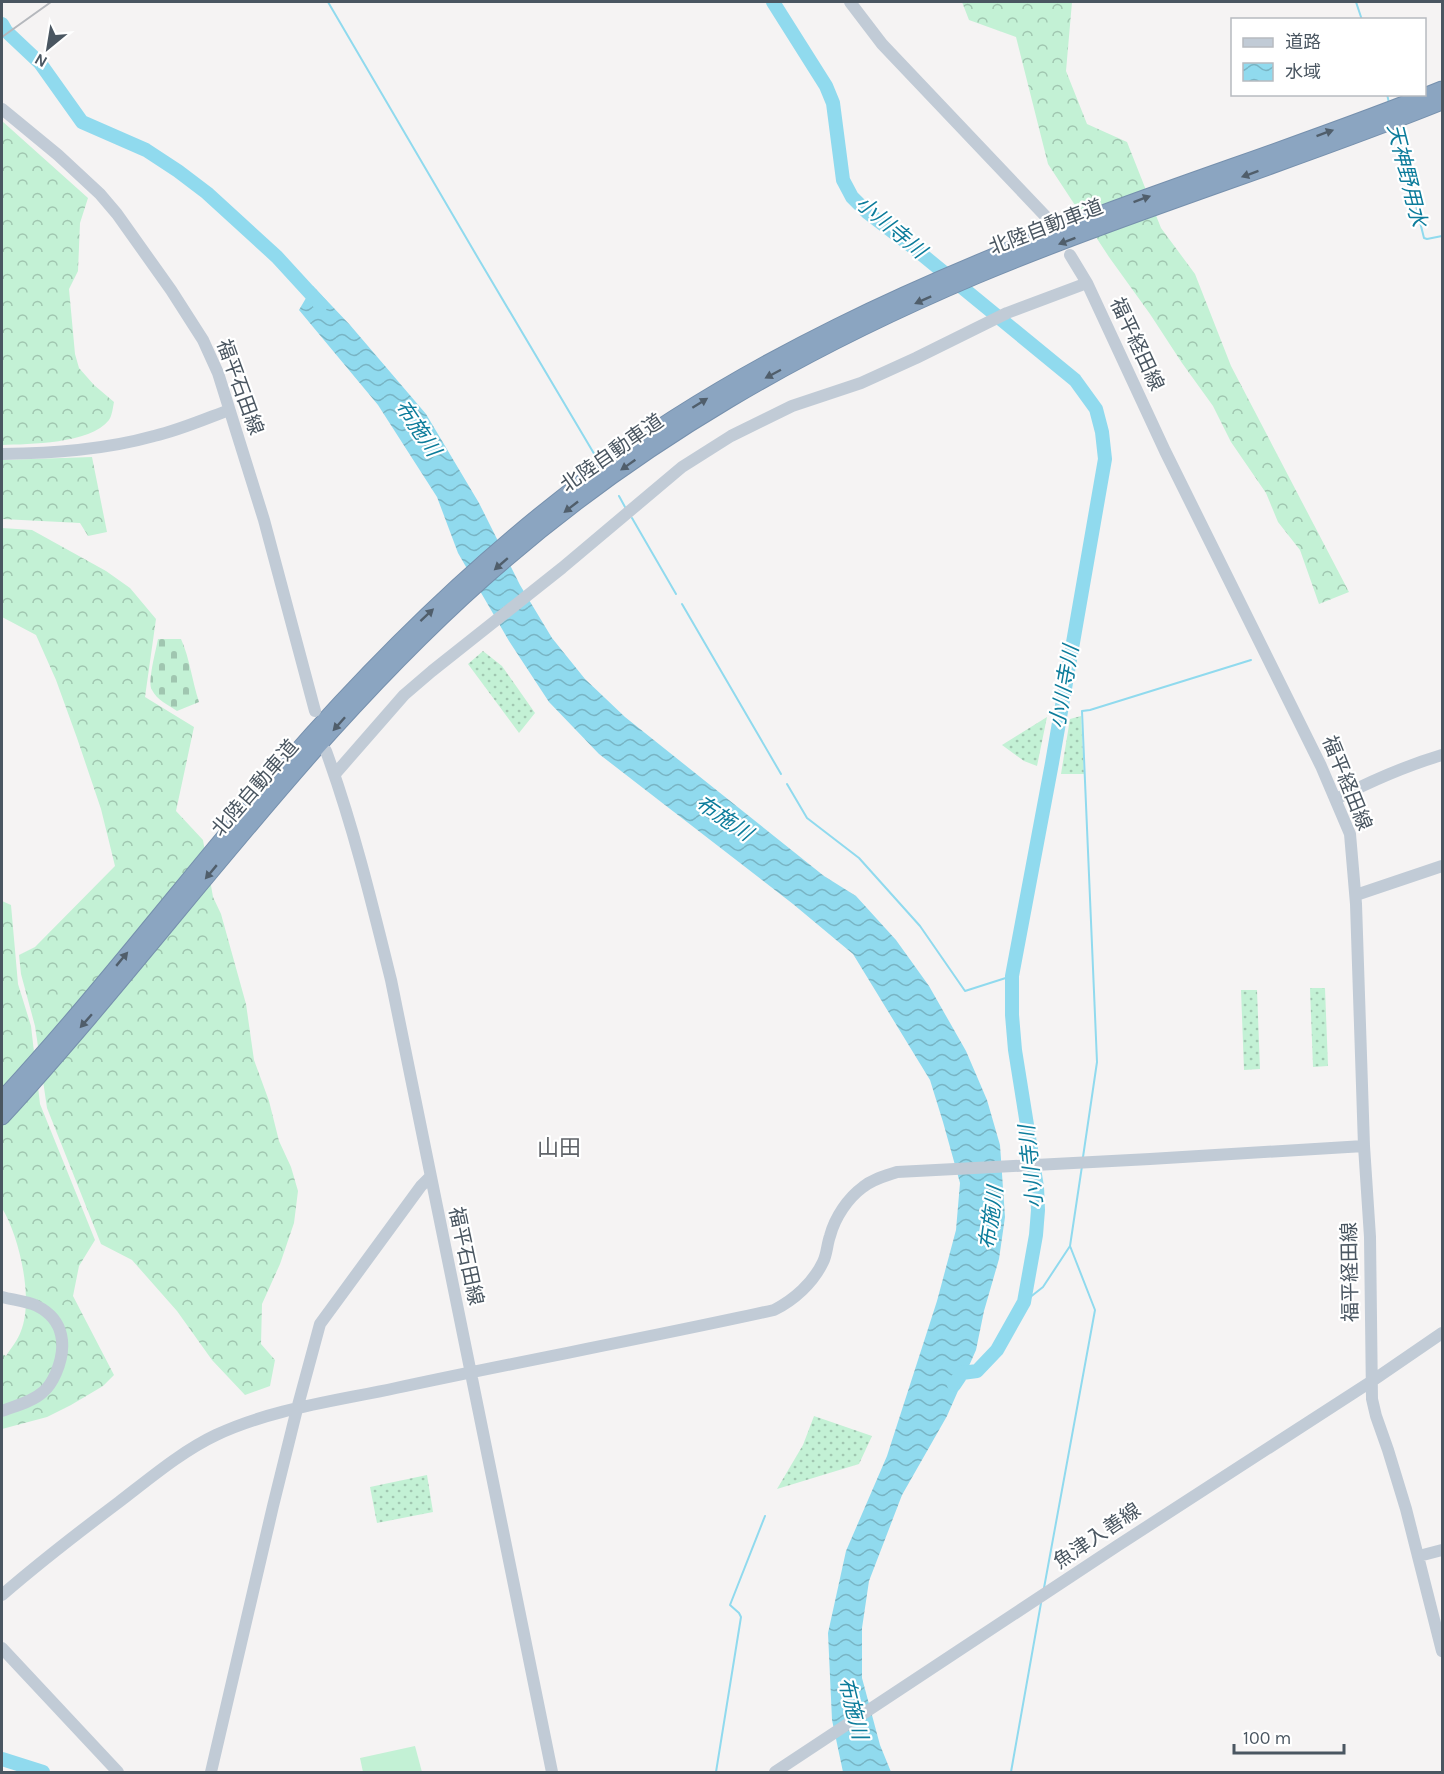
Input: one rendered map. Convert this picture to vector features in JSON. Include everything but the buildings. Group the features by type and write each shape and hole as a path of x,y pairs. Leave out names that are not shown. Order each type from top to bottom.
{"highway":[{"name":"北陸自動車道","path":"1426,95 1443,89"},
{"name":"北陸自動車道","path":"973,271 1104,213 1424,96"},
{"name":"北陸自動車道","path":"2,1099 278,773 374,676 457,586 594,481 654,439 760,366 822,341 893,299 1107,225 1443,102"},
{"name":"北陸自動車道","path":"2,1117 90,1017 374,676"}],"main road":[{"path":"850,2 882,44 1050,221"},
{"name":"福平石田線","path":"2,109 58,155 100,194 171,290 203,340 218,374 264,520 315,711"},
{"name":"福平経田線","path":"1070,255 1087,283 1165,451 1336,799 1350,834 1356,895 1364,1146 1370,1237 1372,1399 1419,1556 1443,1651"},
{"path":"335,774 404,695 562,568 682,467 731,436 792,406 861,383 1007,313 1087,283"},
{"path":"2,454 75,451 126,443 156,436 229,410"},
{"name":"福平石田線","path":"326,751 335,774 372,902 408,1063 552,1773"},
{"path":"1336,799 1414,763 1443,755"},
{"path":"1356,895 1443,866"},
{"path":"2,1595 165,1467 215,1436 251,1421 471,1372 774,1310 795,1297 811,1281 823,1263 830,1235 838,1216 850,1200 874,1180 897,1172 1364,1146"},
{"path":"211,1773 297,1409 320,1324 421,1186 430,1177"},
{"path":"2,1297 36,1305 51,1315 60,1329 63,1343 61,1361 53,1380 44,1392 31,1400 2,1411"},
{"name":"魚津入善線","path":"775,1773 887,1697 1443,1333"},
{"path":"1419,1556 1443,1550"},
{"path":"2,1648 118,1773"}],"green space":[{"path":"962,2 1072,2 1066,71 1087,124 1127,142 1161,228 1195,274 1231,366 1349,592 1319,604 1300,550 1278,522 1266,493 1231,442 1213,406 1109,257 1048,164 1016,37 969,20"},
{"path":"2,121 88,198 80,223 78,271 69,289 75,354 79,368 114,402 109,420 100,428 74,438 43,443 2,445"},
{"path":"92,457 107,532 88,536 80,523 2,519 2,460"},
{"path":"2,528 32,530 106,571 130,588 156,619 145,697 194,727 176,811 203,840 213,897 221,914 246,1004 254,1060 269,1101 279,1141 291,1167 298,1191 294,1223 280,1264 262,1304 261,1344 275,1360 270,1386 245,1395 212,1360 177,1311 132,1260 101,1244 47,1108 35,1026 21,974 19,955 35,947 115,866 101,809 77,738 56,680 36,635 2,617"},
{"path":"158,639 181,639 199,702 177,711 154,694 151,686 152,666"},
{"path":"483,651 502,666 535,713 519,733 468,664"},
{"path":"1081,716 1084,774 1061,774 1070,719"},
{"path":"1047,717 1037,766 1024,761 1002,745"},
{"path":"2,901 11,905 18,984 31,1026 40,1104 95,1240 79,1266 73,1296 114,1375 103,1386 47,1417 2,1429 2,1354 6,1356 20,1334 25,1318 26,1302 19,1251 2,1208"},
{"path":"1310,988 1325,988 1328,1066 1313,1067"},
{"path":"1241,990 1257,990 1260,1069 1244,1070"},
{"path":"814,1416 872,1436 859,1464 777,1489 803,1445"},
{"path":"427,1475 433,1512 377,1523 370,1487"},
{"path":"415,1746 422,1772 363,1772 360,1758"}],"water":[{"path":"313,286 350,325 426,414 479,503 520,585 552,638 585,679 625,717 824,876 856,896 896,940 929,986 966,1051 987,1100 1000,1145 1005,1217 999,1259 984,1311 976,1350 947,1416 902,1495 869,1581 862,1628 862,1678 880,1745 891,1772 843,1772 832,1720 828,1633 846,1551 887,1456 937,1301 956,1230 960,1183 930,1080 853,954 793,904 599,754 549,702 509,641 458,553 437,497 378,405 299,310"}],"waterway":[{"path":"328,2 599,462"},
{"name":"小川寺川","path":"773,2 826,86 833,103 843,180 852,197 868,213 1075,380 1096,409 1102,432 1105,459 1012,976 1015,1050 1037,1187 1036,1235 1024,1302 997,1350 977,1371 962,1373 954,1385"},
{"name":"天神野用水","path":"1356,2 1361,18"},
{"name":"布施川","path":"2,24 6,31 40,63 82,122 146,150 207,193 277,257 321,305"},
{"name":"天神野用水","path":"1387,96 1389,103"},
{"name":"天神野用水","path":"1396,126 1424,238 1442,236"},
{"path":"619,496 625,507"},
{"path":"632,518 676,594"},
{"path":"682,604 781,774"},
{"path":"1083,1157 1097,1062 1082,711 1251,660"},
{"path":"787,784 807,818 859,858 920,926 965,991 1012,976"},
{"path":"1044,1588 1095,1310 1070,1246 1082,1166"},
{"path":"1024,1302 1043,1287 1070,1246"},
{"path":"716,1772 741,1617 730,1605 765,1516"},
{"path":"1011,1772 1041,1603"},
{"path":"2,1759 43,1772"}],"railway":[{"path":"2,37 51,2"}],"district":[{"name":"山田","path":"559,1148"}]}
